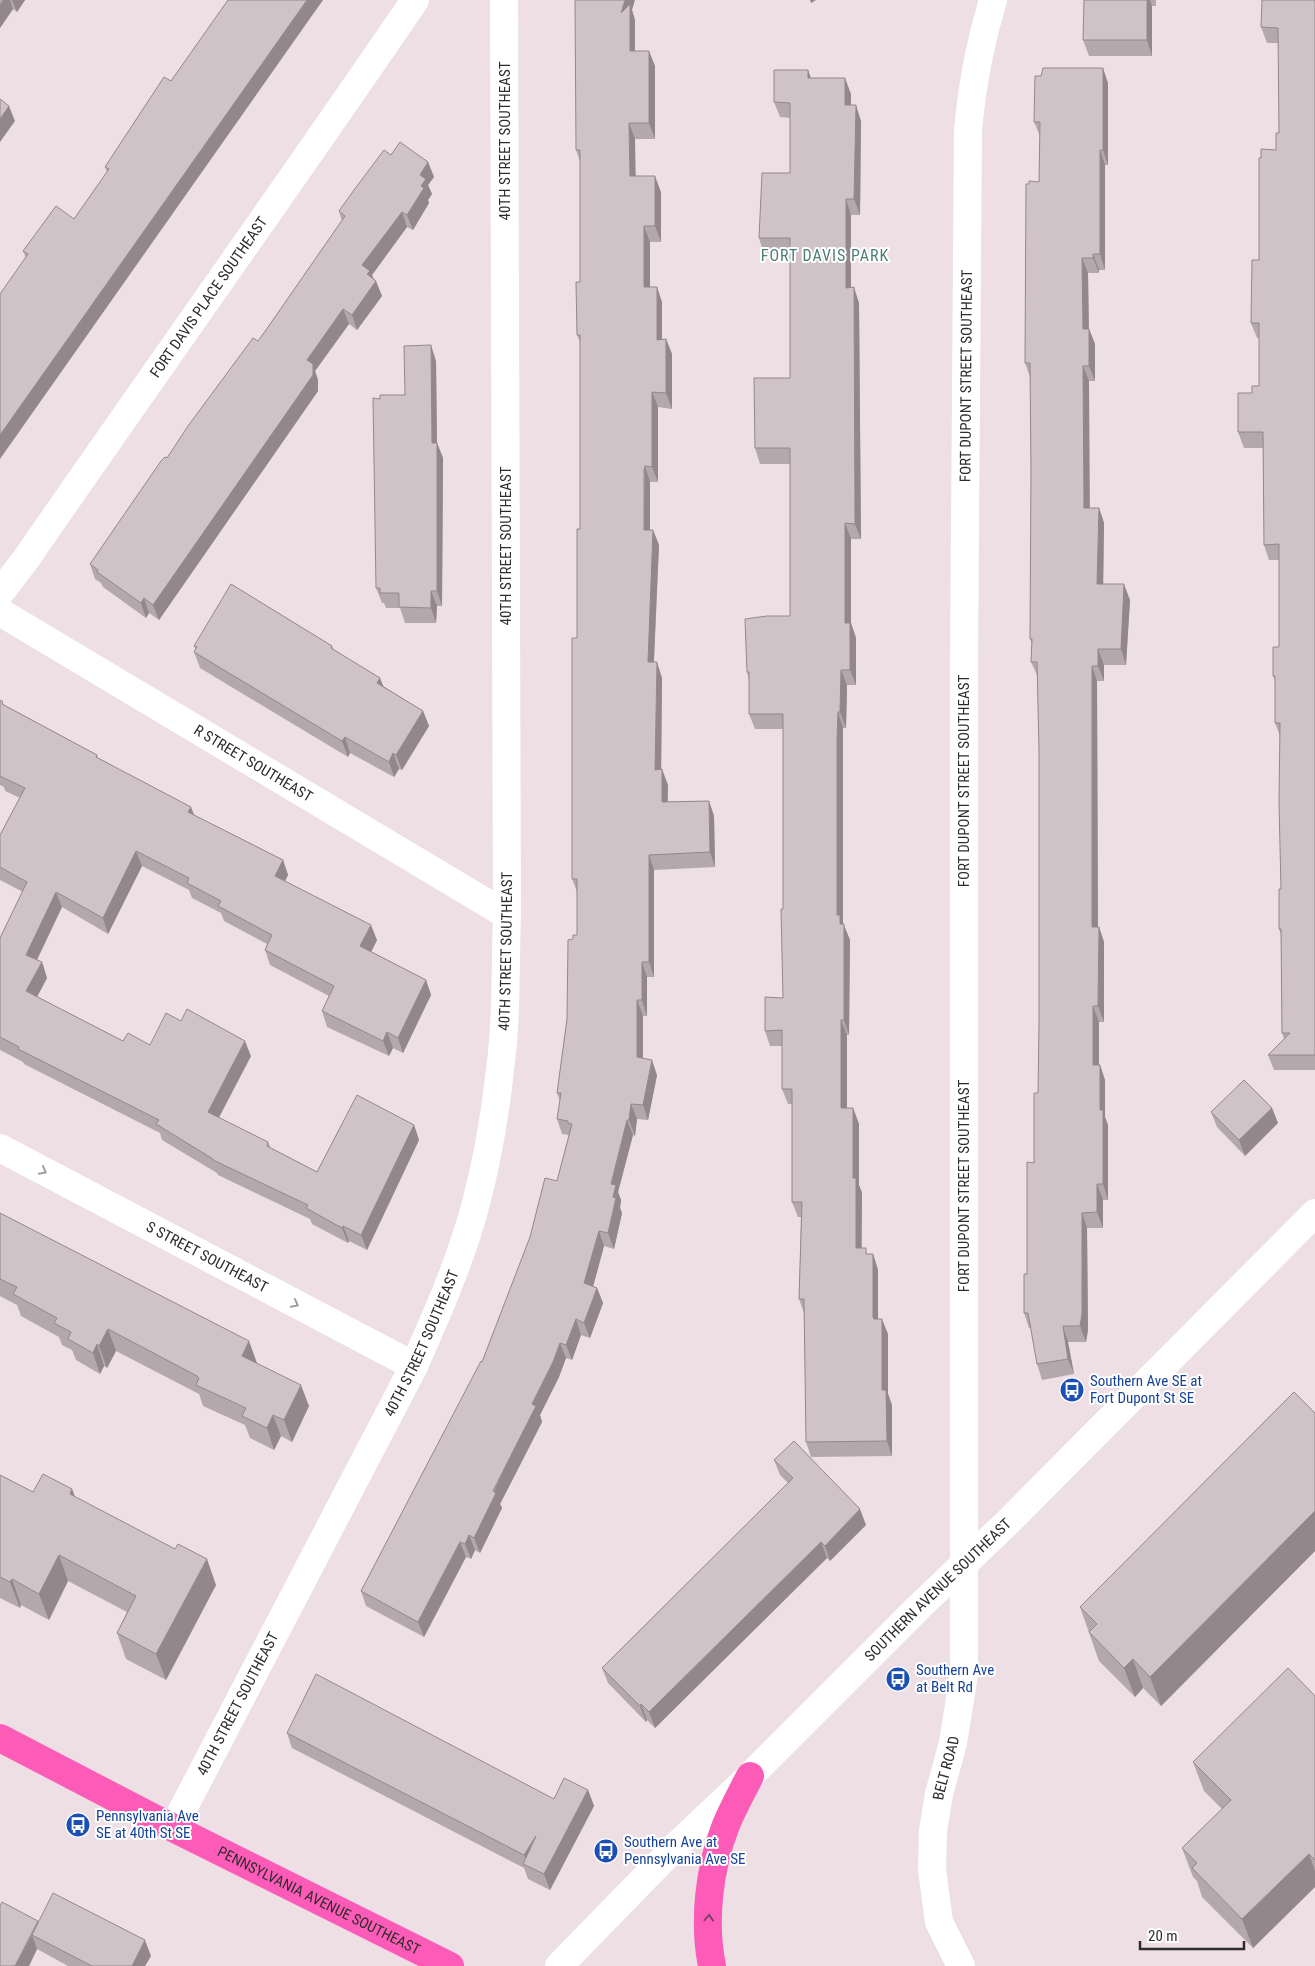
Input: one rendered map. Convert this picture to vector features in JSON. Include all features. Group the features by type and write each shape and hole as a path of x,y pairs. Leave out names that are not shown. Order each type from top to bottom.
{"highway":[{"name":"PENNSYLVANIA AVENUE SOUTHEAST","path":"0,1738 173,1828 450,1966"},
{"path":"712,1966 708,1945 708,1919 715,1861 726,1825 750,1776"}],"street":[{"name":"FORT DAVIS PLACE SOUTHEAST","path":"0,593 26,559 224,274 313,150 415,0"},
{"name":"40TH STREET SOUTHEAST","path":"173,1828 414,1366 437,1315 475,1208 488,1151 501,1068 506,915 504,0"},
{"name":"FORT DUPONT STREET SOUTHEAST","path":"964,1564 964,653 968,139 971,92 982,37 993,0"},
{"name":"R STREET SOUTHEAST","path":"0,612 506,915"},
{"name":"S STREET SOUTHEAST","path":"0,1148 414,1366"},
{"name":"SOUTHERN AVENUE SOUTHEAST","path":"559,1966 676,1846 750,1776 1315,1213"},
{"name":"BELT ROAD","path":"961,1966 939,1922 932,1869 932,1831 939,1794 953,1743 964,1674 964,1564"}],"building":[{"path":"228,0 307,0 0,435 0,294 28,254 23,251 56,206 74,219 109,169 105,167 164,77 171,81"},
{"path":"575,0 625,0 621,13 630,4 630,51 649,51 649,123 629,123 630,176 655,176 655,226 644,226 644,287 657,287 657,340 666,339 666,393 652,392 652,467 645,466 644,470 644,530 653,530 648,662 657,662 655,770 662,769 662,802 709,801 710,852 649,855 649,962 642,962 642,1000 637,1000 637,1057 652,1060 643,1105 631,1104 629,1120 627,1120 611,1184 616,1185 613,1197 616,1198 608,1233 599,1231 584,1283 597,1288 584,1323 576,1319 566,1345 560,1343 553,1362 532,1404 536,1406 493,1491 496,1493 474,1538 469,1535 465,1544 460,1542 418,1622 361,1591 482,1362 530,1237 545,1178 557,1181 572,1124 568,1123 568,1121 557,1119 561,1093 557,1093 567,1019 568,940 573,939 573,935 577,935 577,879 572,879 572,638 577,638 577,529 580,529 580,335 577,335 576,282 580,282 580,150 576,150"},
{"path":"1084,0 1147,0 1147,40 1083,40"},
{"path":"1262,0 1315,0 1315,1055 1268,1055 1290,1033 1282,1033 1281,929 1279,929 1279,889 1281,889 1280,723 1275,723 1275,676 1273,676 1273,647 1279,647 1279,544 1264,545 1263,432 1238,432 1238,393 1252,393 1252,386 1259,386 1259,323 1251,323 1252,260 1259,260 1259,158 1261,158 1261,149 1276,150 1276,133 1279,133 1278,28 1261,27"},
{"path":"1043,68 1103,68 1103,150 1100,150 1100,254 1093,254 1093,258 1082,258 1083,329 1089,329 1089,366 1083,366 1084,508 1099,508 1097,584 1124,584 1121,649 1098,649 1098,666 1092,666 1092,927 1099,927 1098,1006 1093,1006 1093,1065 1100,1065 1100,1110 1103,1110 1103,1184 1097,1184 1097,1212 1082,1213 1082,1314 1080,1326 1063,1326 1068,1359 1037,1364 1028,1313 1024,1313 1024,1274 1027,1274 1027,1162 1034,1163 1034,1093 1038,1093 1039,1024 1039,750 1037,662 1031,662 1032,639 1030,639 1030,363 1025,363 1026,184 1029,184 1029,181 1039,182 1040,122 1034,122 1035,76 1041,76"},
{"path":"774,70 808,70 808,78 845,78 845,105 856,105 854,199 846,199 846,288 854,287 855,524 845,523 845,623 850,623 850,670 841,670 837,740 837,915 840,915 840,924 844,924 844,1020 841,1020 841,1108 853,1108 856,1248 866,1248 866,1254 873,1254 873,1317 874,1319 882,1319 882,1390 886,1390 887,1441 806,1442 804,1299 799,1299 802,1202 792,1202 792,1089 782,1089 782,1030 765,1031 765,997 783,998 781,909 783,909 783,714 749,714 749,672 747,672 745,619 767,616 790,616 790,448 755,448 754,378 790,378 790,238 759,238 762,173 790,173 790,103 774,102"},
{"path":"0,99 9,106 0,119"},
{"path":"400,142 428,162 420,175 426,179 421,186 424,188 407,215 402,212 362,265 370,271 367,274 376,281 352,315 343,309 307,360 313,364 313,375 153,605 144,598 141,603 97,572 98,570 90,564 161,461 165,457 167,458 188,426 253,338 258,341 266,330 345,216 339,211 354,190 384,150 391,155"},
{"path":"431,345 432,443 437,443 437,591 431,591 431,608 399,607 399,593 380,593 380,588 376,588 373,398 380,399 380,395 405,395 404,346"},
{"path":"231,584 332,646 331,648 380,678 377,683 423,711 396,755 393,753 389,762 345,737 342,741 194,652 197,647 194,646"},
{"path":"0,700 3,702 2,704 97,755 96,757 191,807 188,812 283,860 275,876 371,925 360,946 426,980 398,1038 387,1032 383,1041 322,1011 334,986 265,950 272,935 218,906 221,901 187,883 189,878 136,851 103,918 56,892 26,955 42,962 26,991 123,1041 128,1033 150,1045 166,1013 181,1021 187,1009 245,1041 208,1112 268,1142 267,1146 317,1172 357,1095 414,1125 361,1235 343,1226 342,1228 306,1208 308,1205 213,1160 156,1124 159,1120 18,1049 19,1047 0,1037 0,938 27,882 0,867 0,835 25,788 0,776"},
{"path":"1244,1080 1272,1108 1239,1140 1211,1112"},
{"path":"0,1213 249,1341 242,1356 301,1385 284,1420 273,1415 267,1428 242,1416 246,1408 196,1385 199,1378 197,1376 108,1329 93,1353 68,1339 71,1332 54,1323 57,1318 13,1294 17,1287 0,1279"},
{"path":"1294,1392 1315,1413 1315,1511 1150,1677 1133,1659 1124,1668 1089,1632 1097,1624 1080,1607"},
{"path":"794,1441 860,1509 825,1546 821,1542 649,1712 641,1704 640,1706 602,1668 793,1478 774,1460"},
{"path":"43,1474 72,1489 70,1494 175,1549 178,1544 207,1559 156,1654 117,1633 136,1596 59,1555 39,1594 12,1579 10,1582 0,1577 0,1475 33,1492"},
{"path":"1288,1668 1315,1696 1315,1860 1309,1854 1242,1919 1192,1868 1197,1863 1182,1848 1231,1800 1193,1762"},
{"path":"316,1674 554,1799 564,1778 588,1790 544,1874 523,1864 536,1836 524,1855 287,1733"},
{"path":"53,1893 145,1940 132,1966 92,1966 32,1935"},
{"path":"2,1902 38,1921 15,1966 0,1966 0,1906"}],"place":[{"name":"Southern Ave SE at Fort Dupont St SE","path":"1072,1390"},
{"name":"Southern Ave at Belt Rd","path":"898,1679"},
{"name":"Pennsylvania Ave SE at 40th St SE","path":"78,1825"},
{"name":"Southern Ave at Pennsylvania Ave SE","path":"606,1851"}],"district":[{"name":"FORT DAVIS PARK","path":"825,255"}]}
